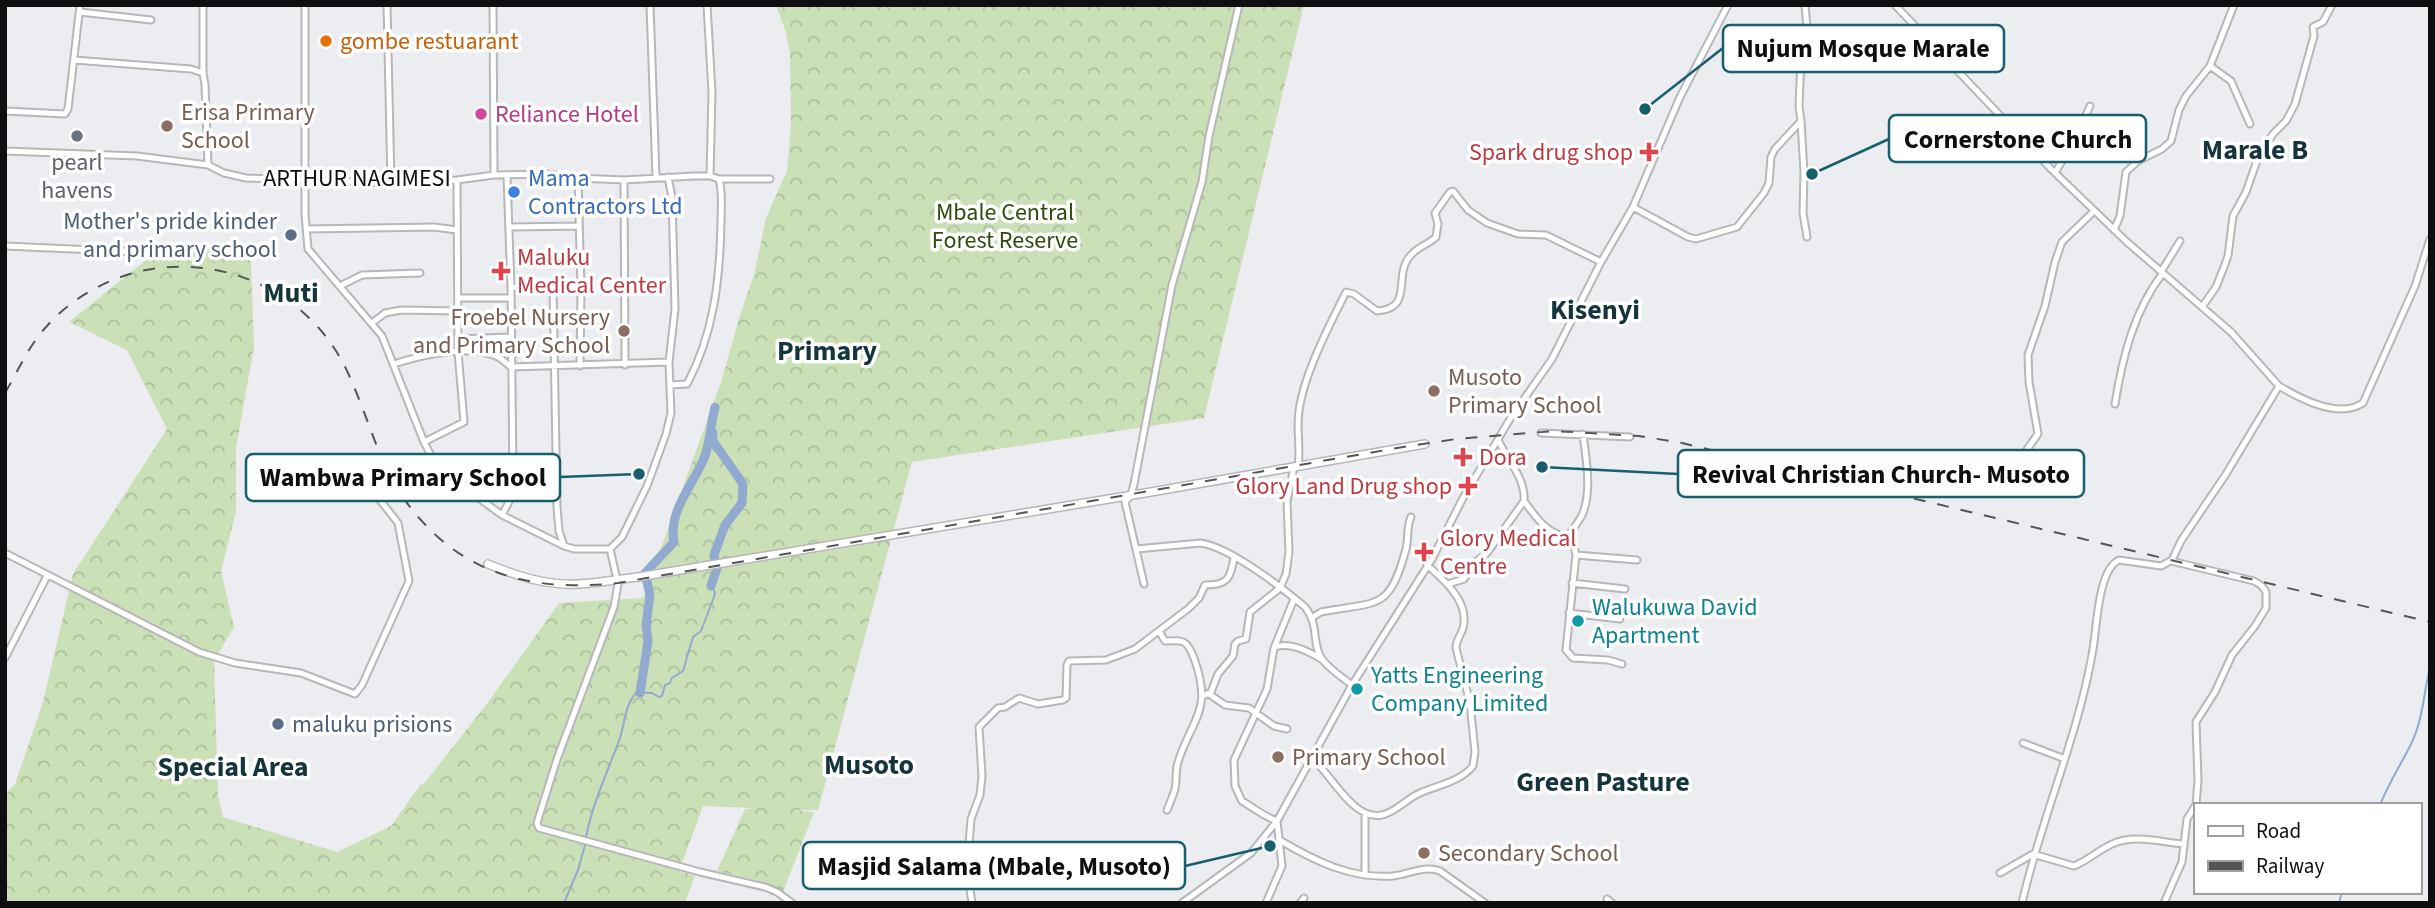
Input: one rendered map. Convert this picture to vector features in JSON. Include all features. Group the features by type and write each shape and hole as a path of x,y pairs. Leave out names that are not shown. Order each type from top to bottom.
{"main road":[{"path":"488,564 512,574 547,583 578,584 638,577 1425,444"}],"street":[{"path":"203,5 202,73 205,85 208,165"},
{"path":"305,5 305,180 309,249 382,336 435,463 443,472 502,515 573,549 610,549 622,537 654,469 669,422 669,362 675,309 673,197 668,177"},
{"path":"387,5 391,183"},
{"path":"493,5 494,175"},
{"path":"650,5 656,176"},
{"path":"707,5 712,92 710,176"},
{"path":"1144,584 1125,502 1131,495 1154,391 1175,272 1202,182 1209,136 1240,5"},
{"path":"1182,903 1251,853 1277,821 1352,685 1398,615 1498,440 1552,359 1601,262 1633,207 1680,97 1728,5"},
{"path":"1805,5 1808,40 1801,59 1799,106 1804,173 1803,213 1807,237"},
{"path":"1895,5 2055,173 2114,230 2238,339 2280,386 2321,405 2349,408 2363,403 2415,286 2430,239"},
{"path":"2114,230 2123,203 2126,172 2138,161 2168,145 2182,102 2210,66 2234,5"},
{"path":"2202,307 2216,287 2224,267 2234,216 2259,155 2286,121 2295,104 2314,36 2313,27 2323,22 2332,5"},
{"path":"5,111 65,114 80,8 151,20"},
{"path":"74,60 191,69 202,73"},
{"path":"2210,66 2231,80 2250,124"},
{"path":"2055,173 2090,106"},
{"path":"1633,207 1696,239 1737,227 1769,183 1771,156 1775,149 1801,121"},
{"name":"ARTHUR NAGIMESI","path":"5,151 137,156 208,165 224,173 246,178 391,183 547,174 624,180 656,176 770,179"},
{"path":"502,515 513,488 507,176"},
{"path":"578,178 582,288 580,366"},
{"path":"670,385 687,384 715,304 720,264 719,179"},
{"path":"424,442 464,422 458,352 457,180"},
{"path":"624,180 625,365"},
{"path":"1167,810 1175,789 1178,760 1206,695 1223,666 1233,656 1235,644 1246,639 1251,612 1280,588 1288,561 1287,501 1300,457 1298,423 1304,391 1346,292 1354,294 1377,311 1388,309 1398,302 1402,296 1400,276 1403,267 1411,254 1436,237 1438,224 1435,213 1450,192 1454,191 1476,218 1518,234 1546,235 1601,262"},
{"path":"2016,470 2038,434 2027,362 2045,307 2055,262 2065,239 2094,211"},
{"path":"510,227 578,226"},
{"path":"306,229 434,227 457,230"},
{"path":"2115,404 2135,322 2180,241"},
{"path":"5,246 140,251"},
{"path":"340,286 362,275 421,273"},
{"path":"511,287 582,288"},
{"path":"553,288 557,507 559,531 564,546"},
{"path":"458,298 511,298"},
{"path":"372,323 385,313 401,310 458,311"},
{"path":"458,339 510,337"},
{"path":"394,364 427,355 458,352 499,357 511,367 669,362"},
{"path":"2022,903 2033,854 2065,759 2089,674 2102,591 2110,568 2119,560 2161,566 2171,561 2280,386"},
{"path":"1541,433 1630,437"},
{"path":"1583,435 1588,475 1587,495 1582,516 1571,538 1576,555 1566,650 1569,656 1622,664"},
{"path":"1448,584 1464,579 1474,563 1487,553 1524,501 1525,493 1521,481 1498,440"},
{"path":"5,553 199,652 235,663 301,673 356,693 409,581 398,523 380,500 360,489"},
{"path":"1524,501 1539,521 1551,531 1558,536 1571,538"},
{"path":"1313,617 1321,612 1374,604 1383,599 1396,583 1412,517"},
{"path":"1136,549 1201,543 1219,548 1305,607 1313,617 1321,659"},
{"path":"610,549 618,579 614,607 557,759 537,823 538,828 765,887 792,903"},
{"path":"1576,555 1637,560"},
{"path":"972,903 967,869 971,819 980,794 982,776 979,732 981,724 998,708 1019,698 1038,704 1063,700 1066,698 1069,661 1116,658 1135,649 1189,608 1199,598 1205,585 1214,585 1228,579 1234,558"},
{"path":"2171,561 2254,581 2262,586 2267,596 2266,608 2232,655 2215,692 2196,722 2199,780 2195,803"},
{"path":"1312,758 1347,798 1365,813 1382,815 1408,798 1457,779 1473,766 1475,751 1470,703 1456,648 1456,639 1463,629 1464,610 1448,584 1427,565"},
{"path":"5,658 47,576"},
{"path":"1572,583 1625,589"},
{"path":"1277,821 1262,816 1251,805 1245,804 1235,786 1234,760 1266,689 1274,648 1294,598"},
{"path":"1569,612 1620,619"},
{"path":"1159,631 1165,641 1177,639 1190,647 1206,695 1225,705 1249,708 1274,726 1287,729"},
{"path":"1274,648 1283,645 1294,647 1321,659 1352,685"},
{"path":"2023,743 2065,759"},
{"path":"2164,903 2182,862 2187,819 2194,808"},
{"path":"1365,813 1365,875"},
{"path":"1266,903 1282,866 1277,821"},
{"path":"2000,873 2033,854 2074,866 2122,841 2146,840 2183,844"},
{"path":"1281,841 1296,852 1346,872 1393,876 1432,867 1485,903"}],"green space":[{"name":"Mbale Central Forest Reserve","path":"776,5 1304,5 1204,418 912,462 818,810 793,810 814,812 783,892 759,881 717,871 745,809 755,808 703,806 679,871 695,876 685,903 5,903 5,795 15,784 43,702 73,574 167,429 127,350 69,322 155,253 207,247 251,261 254,347 236,448 236,512 221,571 234,627 214,661 218,795 223,817 337,852 391,826 421,784 423,785 489,701 559,603 643,598 722,379 754,275 766,218 787,171 791,124 790,55 786,32"}],"waterway":[{"path":"640,693 648,641 646,625 650,595 645,573 674,542 673,530 678,508 705,456 715,407"},
{"path":"711,586 717,568 714,555 725,525 742,503 743,484 713,441 713,433"},
{"path":"586,837 630,702 637,692 662,696 665,685 683,671 693,637 701,631 714,597 715,592 711,586"},
{"path":"2381,803 2416,733 2430,667"},
{"path":"564,903 585,845"},
{"path":"2339,903 2341,894"}],"railway":[{"path":"5,393 41,333 83,295 127,275 158,268 188,267 217,270 244,278 270,289 294,305 315,324 333,347 348,373 383,461 405,500 420,519 439,538 479,565 501,574 547,584 618,583 1409,446 1456,439 1554,431 1639,436 1682,443 2430,622"}],"place":[{"name":"gombe restuarant","path":"326,41"},
{"name":"Nujum Mosque Marale","path":"1645,109"},
{"name":"Reliance Hotel","path":"481,114"},
{"name":"Erisa Primary School","path":"167,126"},
{"name":"pearl havens","path":"77,136"},
{"name":"Spark drug shop","path":"1649,152"},
{"name":"Cornerstone Church","path":"1812,174"},
{"name":"Mama Contractors Ltd","path":"514,192"},
{"name":"Mother's pride kinder and primary school","path":"291,235"},
{"name":"Maluku Medical Center","path":"501,271"},
{"name":"Froebel Nursery and Primary School","path":"624,331"},
{"name":"Musoto Primary School","path":"1434,391"},
{"name":"Dora","path":"1463,457"},
{"name":"Revival Christian Church- Musoto","path":"1542,467"},
{"name":"Wambwa Primary School","path":"639,474"},
{"name":"Glory Land Drug shop","path":"1468,486"},
{"name":"Glory Medical Centre","path":"1424,552"},
{"name":"Walukuwa David Apartment","path":"1578,621"},
{"name":"Yatts Engineering Company Limited","path":"1357,689"},
{"name":"maluku prisions","path":"278,724"},
{"name":"Primary School","path":"1278,757"},
{"name":"Masjid Salama (Mbale, Musoto)","path":"1270,846"},
{"name":"Secondary School","path":"1424,853"}],"district":[{"name":"Marale B","path":"2255,150"},
{"name":"Muti","path":"291,293"},
{"name":"Kisenyi","path":"1595,310"},
{"name":"Primary","path":"827,351"},
{"name":"Musoto","path":"869,765"},
{"name":"Special Area","path":"233,767"},
{"name":"Green Pasture","path":"1603,782"}]}
